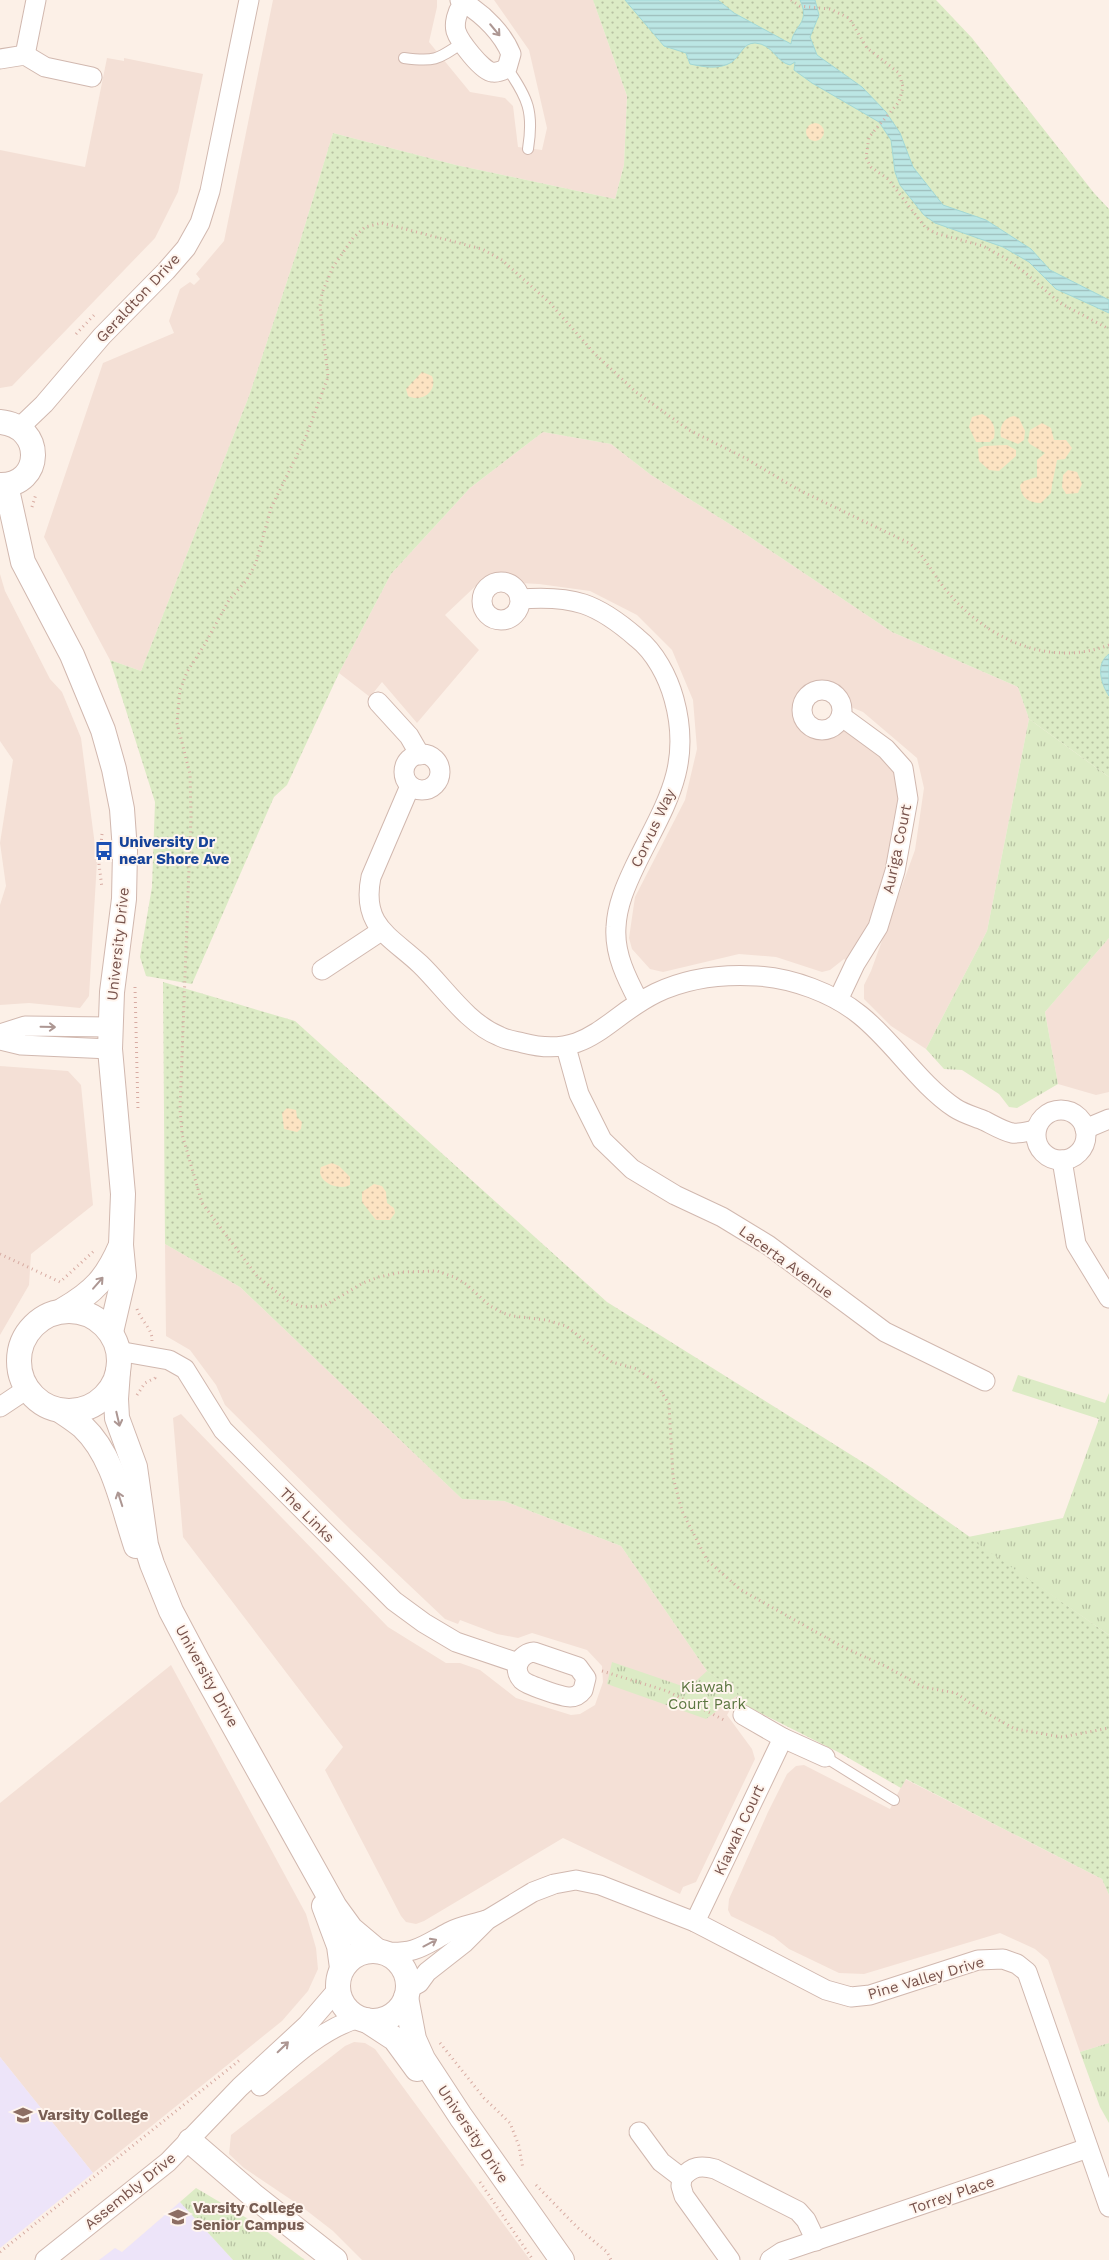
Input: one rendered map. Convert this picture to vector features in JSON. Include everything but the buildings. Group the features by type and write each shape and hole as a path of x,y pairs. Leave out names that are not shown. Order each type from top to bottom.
{"street":[{"path":"25,55 36,0"},
{"name":"Geraldton Drive","path":"10,424 44,404 102,336 186,248 200,223 210,191 249,0"},
{"path":"461,2 484,17 508,46 511,54 507,68 500,72 491,72 484,69 462,43 456,33 456,22 461,2"},
{"path":"0,59 25,55 45,67 92,76"},
{"path":"3,485 16,482 25,476 34,456 33,445 28,435 10,424"},
{"name":"University Drive","path":"3,485 23,562 72,655 103,730 114,769 122,809 125,861 124,899 112,992 110,1038 123,1194 110,1245 111,1268 87,1297 63,1310"},
{"name":"Corvus Way","path":"520,599 546,597 572,600 599,609 641,640 656,660 671,688 678,716 681,743 677,774 668,802 628,881 618,907 615,928 618,950 626,976 639,1002"},
{"path":"378,702 409,736 420,755"},
{"name":"Auriga Court","path":"838,1000 855,964 878,927 895,871 908,799 903,768 886,749 841,716"},
{"path":"420,755 426,755 436,761 439,766 439,777 436,783 427,790 416,789 410,786 405,776 404,770 410,760 420,755"},
{"path":"410,786 383,846 369,884 369,903 381,931 418,962 476,1021 498,1036 537,1046 566,1047 593,1035 639,1002 659,992 685,983 742,975 786,982 812,989 838,1000 861,1016 922,1079 956,1108 1013,1133 1036,1130"},
{"path":"322,970 381,931"},
{"path":"0,1034 25,1026 110,1038"},
{"path":"0,1040 21,1045 110,1038"},
{"name":"Lacerta Avenue","path":"566,1047 579,1094 602,1140 632,1169 675,1195 722,1217 768,1245 885,1332 985,1381"},
{"path":"1060,1110 1076,1115 1085,1129 1086,1136 1081,1150 1070,1159 1062,1160 1047,1157 1042,1152 1036,1138 1036,1130 1045,1116 1060,1110"},
{"path":"1085,1129 1109,1119"},
{"path":"1062,1160 1076,1244 1109,1298"},
{"name":"University Drive","path":"110,1245 124,1276 116,1351 117,1418 135,1467 146,1545 171,1611 335,1907 352,1929 379,1951"},
{"path":"63,1310 77,1310 90,1314 102,1322 116,1351 113,1385 98,1402 77,1411 61,1411 36,1399 27,1388 20,1373 18,1356 23,1339 33,1325 46,1315 63,1310"},
{"name":"The Links","path":"116,1351 169,1360 185,1369 223,1430 394,1601 456,1642 518,1663"},
{"path":"0,1407 27,1388"},
{"name":"University Drive","path":"61,1411 84,1428 101,1450 113,1478 158,1604 187,1663 325,1907 339,1946 340,1979"},
{"path":"534,1652 578,1667 584,1673 586,1682 583,1690 575,1696 568,1697 524,1681 518,1674 518,1663 525,1654 534,1652"},
{"path":"748,1718 783,1738 824,1757"},
{"name":"Kiawah Court","path":"695,1922 783,1738"},
{"name":"Pine Valley Drive","path":"407,1993 427,1972 464,1943 487,1920 533,1892 554,1884 576,1880 600,1884 695,1922 826,1990 851,1997 870,1995 978,1960 1003,1959 1016,1964 1027,1972 1109,2207"},
{"name":"Pine Valley Drive","path":"379,1951 404,1953 414,1951 450,1931 487,1920"},
{"path":"379,1951 394,1957 402,1966 407,1977 407,1993 394,2014 376,2021 363,2019 344,2007 340,1979 356,1954 379,1951"},
{"name":"Assembly Drive","path":"45,2260 168,2162 240,2087 307,2025 340,1979"},
{"name":"University Drive","path":"407,1993 414,2039 423,2059 461,2117 562,2260"},
{"name":"University Drive","path":"363,2019 395,2039 406,2052 498,2191 548,2260"},
{"name":"Assembly Drive","path":"211,2118 248,2096 317,2039 349,2021 363,2019"},
{"path":"639,2132 661,2162 682,2178"},
{"path":"190,2141 255,2198 335,2260"},
{"name":"Torrey Place","path":"770,2260 782,2252 1088,2148"},
{"path":"730,2260 684,2196 681,2186 682,2178 696,2166 715,2169 786,2203 798,2211 806,2220 816,2241"}],"lane":[{"path":"404,58 428,61 436,59 462,43"},
{"path":"507,68 519,86 530,109 531,132 528,149"},
{"path":"824,1757 894,1800"}],"path":[{"path":"791,0 800,6 838,12 848,18 867,48 900,74 903,94 899,102 868,137 866,158 871,167 888,180 925,227 934,233 983,246 1003,257 1022,270 1060,303 1109,329"},
{"path":"1109,645 1073,654 1050,652 1024,647 996,634 964,609 942,585 922,554 909,544 805,493 745,458 689,430 636,392 595,354 550,303 502,260 482,249 382,224 365,227 353,238 333,267 322,293 320,306 328,377 305,439 271,508 256,563 246,581 229,600 187,672 180,690 177,723 190,774 191,816 180,1109 182,1134 202,1203 257,1276 289,1302 303,1307 324,1306 363,1282 379,1277 402,1272 437,1271 466,1284 490,1306 503,1313 546,1320 566,1326 612,1362 637,1369 656,1383 669,1404 673,1477 682,1511 707,1560 742,1590 843,1647 888,1667 923,1687 956,1693 977,1708 1015,1729 1062,1737 1109,1728"},
{"path":"76,334 96,313"},
{"path":"31,512 38,488"},
{"path":"102,830 99,864 102,898"},
{"path":"135,985 138,1120"},
{"path":"0,1254 60,1282 110,1245"},
{"path":"117,1418 133,1411 138,1392 145,1383 155,1378 152,1334 142,1321 136,1305"},
{"path":"584,1673 606,1671 622,1676 680,1697 736,1725 748,1718"},
{"path":"434,2035 479,2092 510,2123 519,2146 524,2173"},
{"path":"0,2252 242,2058"},
{"path":"476,2177 534,2260"},
{"path":"530,2178 577,2227 607,2252 612,2260"}],"shaded area":[{"path":"273,0 437,0 429,42 470,92 505,98 513,106 518,147 542,150 547,128 529,50 494,0 593,0 627,96 624,165 615,199 456,165 333,133 298,248 249,396 141,671 110,660 44,537 103,363 174,333 169,321 180,289 190,282 194,285 200,279 196,274 224,241"},
{"path":"107,58 124,61 124,58 203,74 178,192 155,238 12,386 0,388 0,150 85,167"},
{"path":"543,432 611,444 651,475 744,533 892,632 1018,687 1029,719 987,931 926,1049 891,1026 864,999 864,985 871,971 915,850 924,788 917,758 863,712 841,703 834,694 822,690 811,694 803,706 805,719 815,728 828,729 834,726 841,716 903,768 895,871 855,964 844,959 830,970 822,972 776,957 739,954 663,972 650,969 632,949 629,938 635,897 685,800 697,749 693,700 672,650 637,615 590,591 539,584 500,582 494,583 485,591 482,580 445,615 479,650 417,723 382,682 370,697 339,673 391,574 470,488"},
{"path":"0,574 5,591 50,679 62,692 81,738 97,861 89,996 80,1008 29,1003 0,1005 0,905 6,886 0,843 13,760 0,741"},
{"path":"1109,938 1109,1092 1096,1095 1058,1084 1045,1012"},
{"path":"0,1066 68,1071 81,1085 93,1205 31,1254 29,1285 0,1335"},
{"path":"165,1244 240,1287 462,1499 504,1501 621,1546 707,1671 739,1694 727,1715 752,1749 755,1759 696,1882 683,1887 680,1894 563,1838 424,1921 416,1924 406,1922 401,1916 325,1770 343,1747 183,1537 173,1418 181,1414 388,1627 446,1663 460,1663 480,1670 516,1698 571,1715 580,1714 595,1705 603,1682 602,1666 587,1650 532,1633 518,1638 497,1634 460,1620 458,1624 445,1619 351,1530 225,1405 216,1385 190,1350 166,1336"},
{"path":"171,1665 306,1914 316,1948 318,1969 308,1991 282,2021 93,2173 0,2057 0,1803"},
{"path":"804,1765 890,1809 905,1779 1102,1879 1109,1895 1109,2043 1080,2052 1048,1960 1035,1949 1000,1933 864,1974 839,1973 789,1949 774,1937 731,1916 728,1910 729,1899 768,1812 787,1774 796,1766"},
{"path":"354,2042 365,2043 375,2049 530,2260 362,2260 333,2231 302,2207 244,2168 229,2154 231,2135 345,2046"},
{"name":"Varsity College","path":"0,2057 93,2173 0,2248"},
{"name":"Varsity College Senior Campus","path":"180,2202 233,2260 99,2260 115,2248 122,2252"}],"green space":[{"path":"593,0 936,0 972,38 1094,193 1109,209 1109,777 1029,719 1018,687 892,632 744,533 651,475 611,444 543,432 470,488 391,574 339,673 287,785 274,797 192,984 146,976 140,957 152,887 155,802 110,660 141,671 249,396 298,248 333,133 456,165 615,199 624,165 627,96"},
{"path":"1029,719 1109,777 1109,938 1045,1012 1058,1084 1017,1108 1009,1107 999,1094 962,1070 944,1069 926,1049 987,931"},
{"path":"163,982 295,1021 607,1302 872,1468 1109,1635 1109,1895 1102,1879 906,1779 901,1788 838,1752 735,1700 738,1694 707,1671 621,1546 504,1501 462,1499 240,1287 165,1244"},
{"path":"1018,1375 1105,1403 1109,1393 1109,1635 968,1537 1063,1518 1099,1419 1012,1391"},
{"name":"Kiawah Court Park","path":"612,1662 688,1688 707,1671 739,1694 706,1719 607,1684"},
{"path":"1109,2043 1109,2123 1100,2107 1080,2052"},
{"path":"196,2188 257,2224 305,2260 233,2260 180,2202"}],"sand":[{"path":"811,123 819,123 824,128 822,139 811,141 806,136 806,128"},
{"path":"422,372 432,376 433,386 431,391 423,397 413,398 408,396 406,389"},
{"path":"982,414 989,418 995,430 994,438 990,442 976,442 969,427 972,417"},
{"path":"1014,416 1019,418 1025,431 1024,440 1018,444 1001,437 1003,424 1007,419"},
{"path":"1042,423 1051,428 1054,440 1066,440 1072,448 1065,459 1057,460 1051,493 1041,503 1026,499 1020,485 1024,481 1037,477 1037,460 1045,453 1028,441 1030,430"},
{"path":"1007,445 1016,450 1016,456 999,471 989,470 979,461 978,449 984,446"},
{"path":"1068,470 1077,472 1082,484 1078,493 1066,494 1062,487 1063,475"},
{"path":"287,1108 296,1110 297,1117 302,1122 301,1129 297,1132 284,1129 282,1113"},
{"path":"332,1163 339,1166 350,1177 350,1185 345,1187 334,1186 321,1177 321,1167"},
{"path":"374,1184 382,1186 386,1192 387,1203 394,1208 395,1213 390,1220 376,1220 362,1202 362,1192"}],"water":[{"path":"625,0 718,0 734,13 791,44 792,38 803,19 804,14 800,0 815,0 819,15 810,37 817,55 862,87 886,112 900,133 913,167 943,205 986,220 1031,249 1050,270 1109,300 1109,313 1056,289 1029,262 1003,247 935,223 924,215 900,185 895,172 891,140 879,122 812,83 794,70 795,62 790,65 785,63 766,46 755,43 748,45 727,65 711,67 690,64 686,53 664,46"},
{"path":"1109,654 1109,696 1102,680 1101,669 1102,663"}],"place":[{"name":"University Dr near Shore Ave","path":"104,851"},
{"name":"Varsity College","path":"23,2115"},
{"name":"Varsity College Senior Campus","path":"178,2217"}]}
